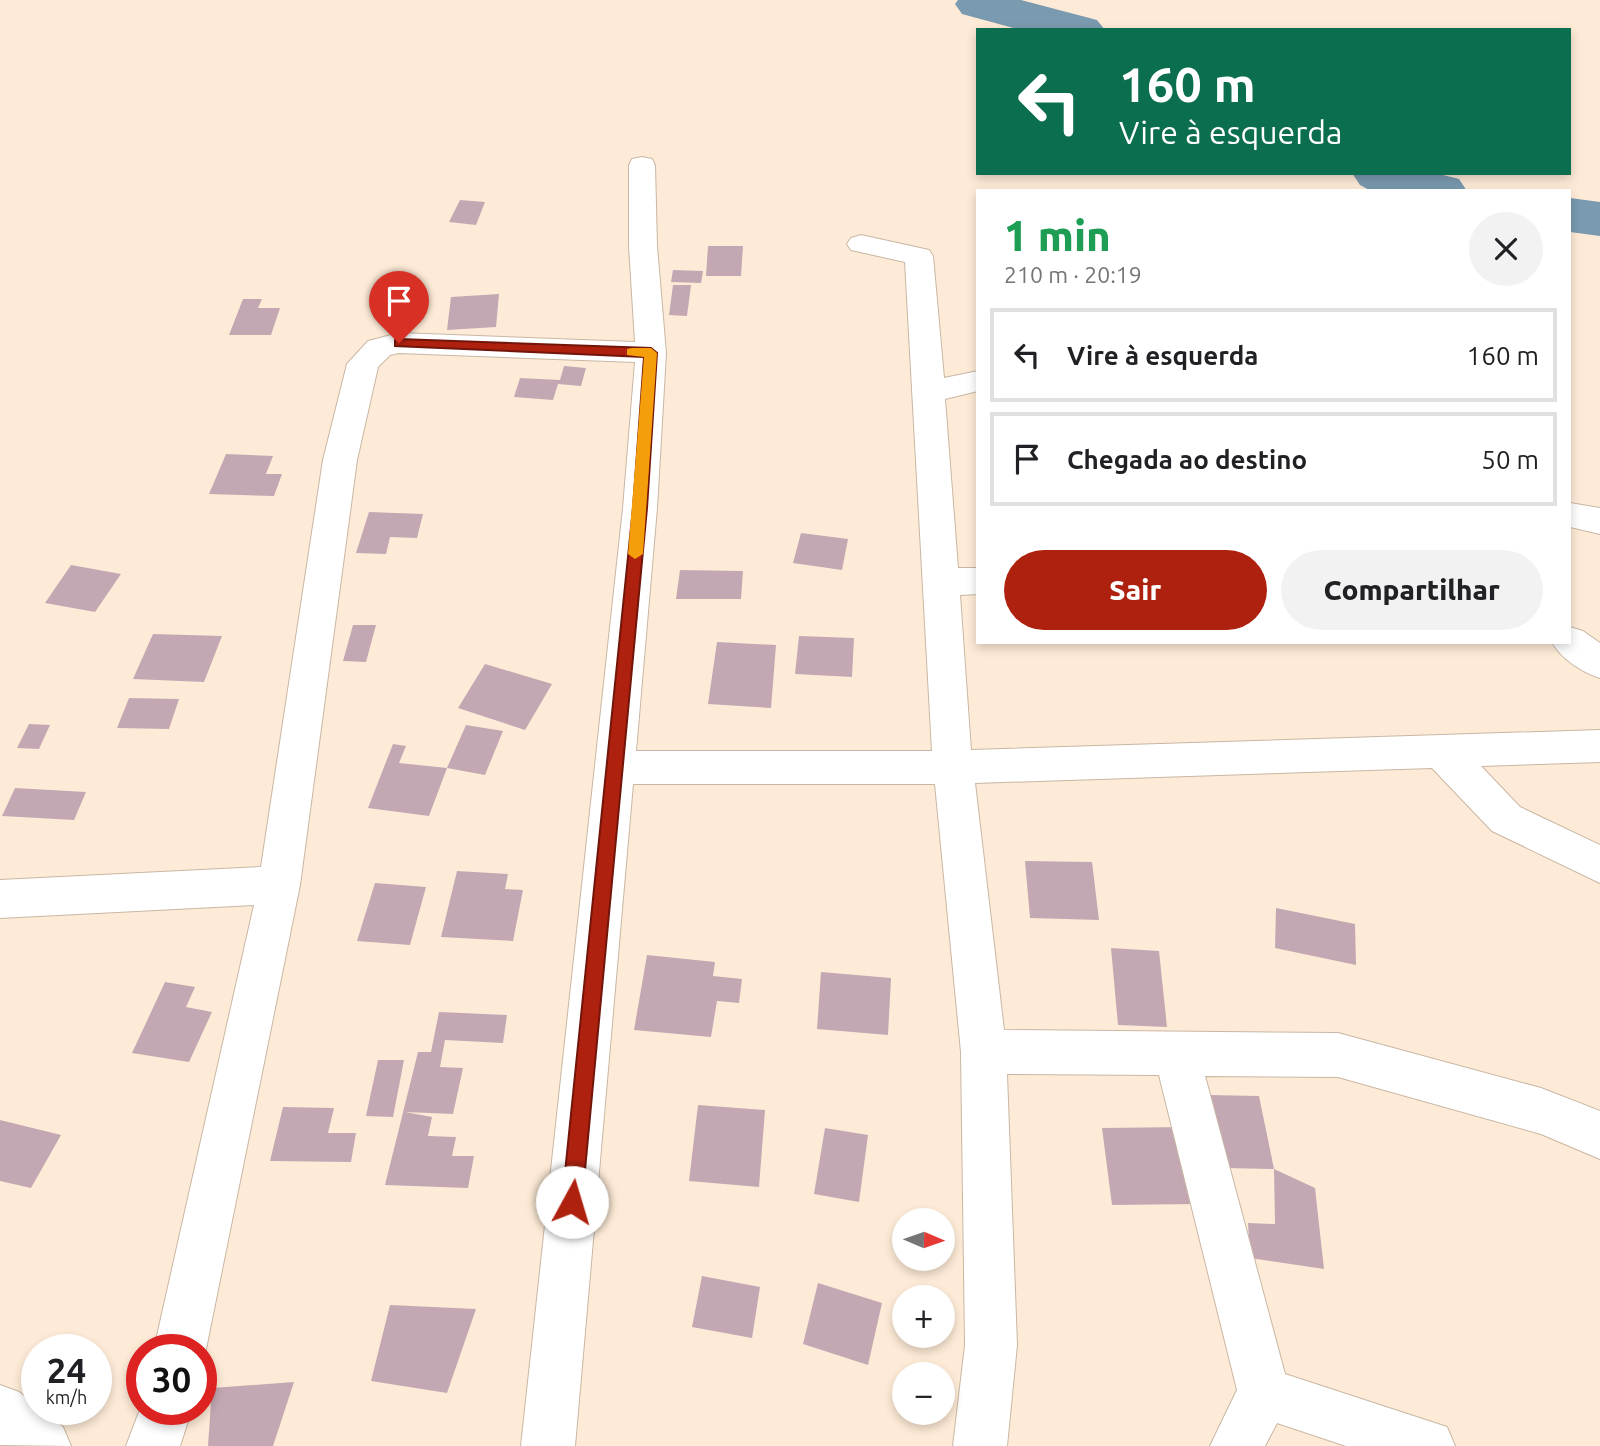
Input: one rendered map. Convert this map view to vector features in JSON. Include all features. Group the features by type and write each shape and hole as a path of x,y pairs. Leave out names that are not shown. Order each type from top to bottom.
{"street":[{"path":"548,1446 640,508 651,353 643,246 642,164"},
{"path":"861,244 919,256 929,392 960,582 953,767 984,1052 991,1345 980,1446"},
{"path":"183,1334 279,886 340,460 363,364 379,348 399,343 651,353"},
{"path":"929,392 976,381"},
{"path":"1571,515 1600,521"},
{"path":"1571,642 1600,663"},
{"path":"613,768 953,767 1600,747"},
{"path":"1441,751 1506,819 1600,865"},
{"path":"0,899 279,886"},
{"path":"984,1052 1338,1055 1541,1111 1600,1135"},
{"path":"1176,1053 1264,1393 1237,1446"},
{"path":"1264,1393 1334,1431 1429,1446"},
{"path":"0,1411 44,1446"},
{"path":"153,1446 160,1425"}],"building":[{"path":"460,200 485,202 476,225 449,222"},
{"path":"708,246 743,246 741,276 706,276"},
{"path":"673,270 703,271 701,283 671,282"},
{"path":"673,285 691,285 687,316 669,315"},
{"path":"499,294 496,327 447,330 451,297"},
{"path":"243,299 262,299 258,308 280,308 271,335 229,335"},
{"path":"564,366 586,368 581,386 558,384 553,400 514,397 520,378 560,380"},
{"path":"226,454 273,456 266,474 282,474 274,496 209,494"},
{"path":"369,512 423,514 417,538 390,537 386,554 356,553"},
{"path":"801,533 848,539 842,570 793,563"},
{"path":"71,565 121,574 95,612 45,603"},
{"path":"680,570 743,571 741,599 676,599"},
{"path":"353,625 376,625 366,662 343,661"},
{"path":"153,634 222,636 204,682 133,679"},
{"path":"799,636 854,638 852,677 795,674"},
{"path":"717,642 776,645 771,708 708,704"},
{"path":"485,664 552,684 525,730 458,708"},
{"path":"129,698 179,699 169,729 117,728"},
{"path":"29,724 50,725 39,749 17,748"},
{"path":"466,725 503,731 485,775 447,768"},
{"path":"393,744 406,746 399,763 447,768 429,816 368,808"},
{"path":"15,788 86,792 74,820 2,816"},
{"path":"1025,861 1092,862 1099,920 1030,918"},
{"path":"457,871 508,874 505,889 523,890 513,941 441,937"},
{"path":"375,883 426,887 410,945 357,941"},
{"path":"1276,908 1355,924 1356,965 1275,948"},
{"path":"1111,948 1159,951 1167,1027 1118,1025"},
{"path":"647,955 715,962 713,976 742,979 739,1003 717,1001 711,1037 634,1030"},
{"path":"821,972 891,978 888,1035 817,1029"},
{"path":"165,982 195,987 186,1007 212,1012 189,1062 132,1053"},
{"path":"439,1012 507,1015 503,1043 445,1040 440,1067 463,1068 453,1114 405,1112 432,1117 428,1136 456,1137 452,1156 474,1156 468,1188 385,1185 418,1052 431,1052"},
{"path":"378,1060 404,1060 393,1117 366,1116"},
{"path":"1209,1095 1259,1096 1274,1169 1223,1168"},
{"path":"698,1105 765,1110 759,1187 689,1181"},
{"path":"283,1107 334,1108 328,1133 356,1133 351,1162 270,1161"},
{"path":"0,1120 61,1135 31,1188 0,1181"},
{"path":"1185,1127 1198,1204 1112,1205 1102,1128"},
{"path":"825,1128 868,1135 859,1202 814,1194"},
{"path":"1274,1169 1315,1188 1324,1269 1250,1258 1248,1223 1275,1224"},
{"path":"702,1276 760,1287 752,1338 692,1327"},
{"path":"818,1283 882,1303 868,1365 803,1344"},
{"path":"390,1305 476,1309 447,1393 371,1381"},
{"path":"294,1382 273,1446 208,1446 209,1425 217,1425 217,1388"}],"waterway":[{"path":"979,4 1072,28"},
{"path":"1384,175 1431,189"},
{"path":"1571,215 1600,219"}],"slow traffic":[{"path":"632,352 651,353 635,554"}],"route":[{"path":"399,343 651,353 640,508 572,1202"}]}
